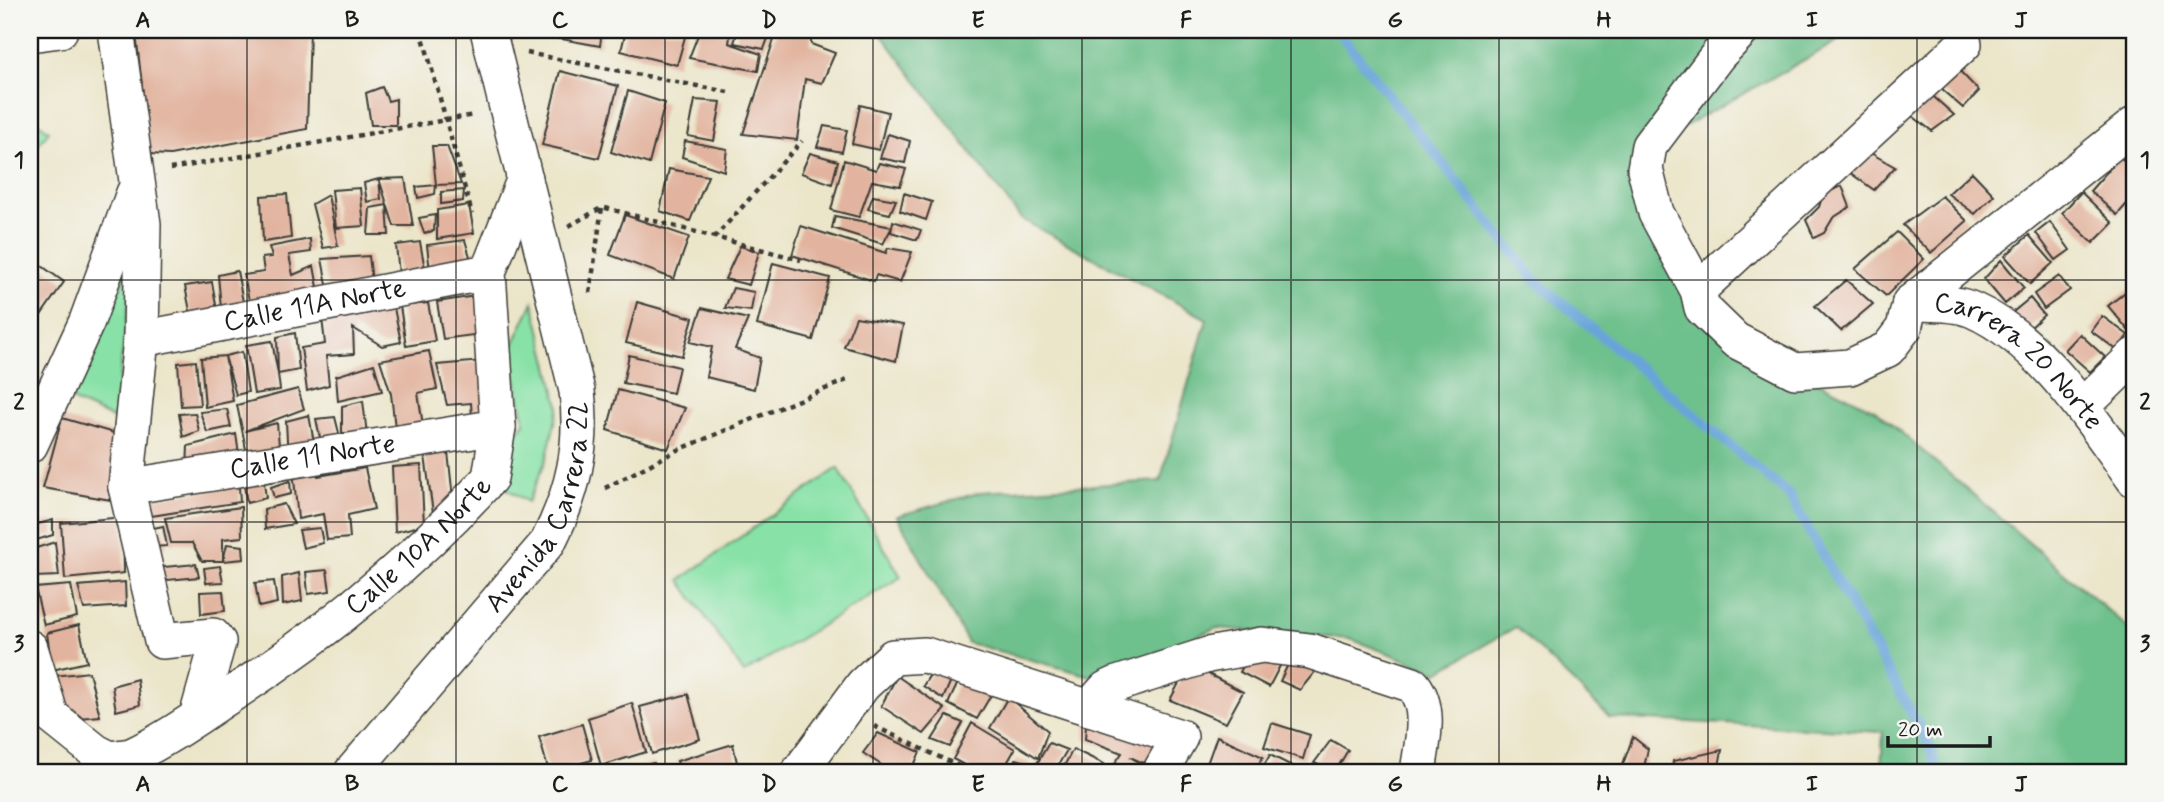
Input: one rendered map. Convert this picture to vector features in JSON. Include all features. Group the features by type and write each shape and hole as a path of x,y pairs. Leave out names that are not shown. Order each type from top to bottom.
{"street":[{"path":"30,34 60,30"},
{"path":"116,30 143,224 141,338 126,487 162,641 213,636 218,642 197,717"},
{"path":"1742,30 1718,55 1648,146 1645,169 1656,213 1698,290 1702,308 1735,340 1795,370 1850,367 1888,349 1904,328 1910,303 2134,125"},
{"name":"Avenida Carrera 22","path":"352,772 548,542 564,510 577,467 581,427 577,391 490,38"},
{"path":"1698,290 1964,44"},
{"name":"Calle 10A Norte","path":"30,648 51,716 82,744 110,758 131,757 197,717 329,627 413,557 490,478 498,427 488,272 525,177"},
{"path":"30,445 87,321 136,181"},
{"name":"Calle 11A Norte","path":"141,338 488,272"},
{"name":"Carrera 20 Norte","path":"1910,303 1958,306 1982,315 2044,363 2082,407 2134,479"},
{"path":"2082,407 2134,356"},
{"name":"Calle 11 Norte","path":"126,487 498,427"},
{"path":"1089,708 1106,689 1117,684 1208,655 1262,645 1310,651 1413,685 1422,697 1425,714 1418,772"},
{"path":"799,772 863,685 893,657 925,655 1180,737 1160,772"}],"path":[{"path":"421,30 474,221"},
{"path":"490,38 728,92"},
{"path":"136,181 446,118"},
{"path":"714,238 802,141"},
{"path":"590,299 602,207 802,260"},
{"path":"564,510 677,451 847,380"},
{"path":"843,712 971,772"}],"green space":[{"path":"878,30 1858,30 1642,150 1727,336 1875,410 2134,633 2134,772 1881,772 1883,732 1610,718 1516,627 1438,672 1350,639 1216,628 1098,678 968,643 897,516 981,492 1160,481 1207,319 1021,219"},
{"path":"30,116 49,131 30,155"},
{"path":"135,251 114,419 69,399 101,335"},
{"path":"533,302 559,406 546,460 528,502 496,482 505,445 525,423 510,351"},
{"path":"838,468 901,577 744,673 680,580"}],"building":[{"path":"310,30 307,129 170,155 150,154 136,34"},
{"path":"546,30 602,30 600,46 545,36"},
{"path":"626,30 687,30 677,65 621,51"},
{"path":"700,30 731,30 729,43 761,54 758,71 689,58"},
{"path":"738,30 771,30 764,49 734,43"},
{"path":"777,30 811,30 811,44 835,53 822,83 805,79 797,140 743,134"},
{"path":"1953,64 1979,91 1963,108 1934,83"},
{"path":"560,71 618,86 599,158 542,145"},
{"path":"382,87 388,101 396,99 396,125 371,125 366,93"},
{"path":"1926,90 1954,115 1932,131 1902,108"},
{"path":"628,91 665,103 649,164 611,152"},
{"path":"695,100 721,102 714,141 688,136"},
{"path":"860,105 888,112 879,150 852,144"},
{"path":"824,126 847,130 842,152 817,147"},
{"path":"888,134 910,141 905,163 880,158"},
{"path":"685,141 727,149 724,171 682,157"},
{"path":"432,146 447,146 461,184 436,185"},
{"path":"1867,151 1895,167 1874,190 1849,172"},
{"path":"810,153 838,161 832,184 801,173"},
{"path":"2120,157 2134,169 2134,196 2117,215 2090,191"},
{"path":"844,160 876,170 879,163 906,169 900,186 872,181 859,217 831,210"},
{"path":"669,169 708,176 690,221 660,211"},
{"path":"1972,172 1994,195 1975,214 1948,194"},
{"path":"405,178 413,226 394,226 379,179"},
{"path":"379,179 381,199 367,202 364,183"},
{"path":"436,185 435,194 418,198 416,187"},
{"path":"1842,186 1850,207 1833,218 1824,233 1814,238 1806,220 1819,207 1823,194"},
{"path":"360,188 364,226 336,228 332,190"},
{"path":"464,190 463,201 441,204 441,192"},
{"path":"2081,192 2113,223 2093,243 2062,213"},
{"path":"904,193 932,202 926,220 900,211"},
{"path":"287,194 291,238 263,242 261,196"},
{"path":"328,195 338,246 323,248 312,204"},
{"path":"873,196 896,200 890,214 868,209"},
{"path":"1942,196 1967,221 1931,253 1903,225"},
{"path":"387,205 389,235 368,235 370,208"},
{"path":"469,205 474,233 437,239 437,210"},
{"path":"435,215 434,231 424,233 419,218"},
{"path":"625,215 689,237 674,279 610,255"},
{"path":"835,216 892,227 883,244 832,228"},
{"path":"893,221 921,230 917,240 891,232"},
{"path":"2050,222 2070,250 2056,260 2036,233"},
{"path":"801,226 886,253 888,248 912,252 900,282 876,275 874,281 792,255"},
{"path":"1897,232 1924,259 1886,296 1855,269"},
{"path":"2029,235 2053,263 2030,284 2005,256"},
{"path":"310,239 311,252 289,255 293,275 314,266 320,298 298,301 296,289 296,297 249,301 244,275 264,272 262,258 272,257 269,247"},
{"path":"465,240 471,260 430,271 427,245"},
{"path":"420,242 427,280 400,284 396,245"},
{"path":"740,246 759,252 749,285 725,279"},
{"path":"369,256 373,290 330,300 322,259"},
{"path":"2001,260 2024,288 2005,304 1984,279"},
{"path":"35,261 64,282 30,331 30,269"},
{"path":"773,263 830,278 813,340 757,325"},
{"path":"237,271 243,302 221,308 218,275"},
{"path":"2059,276 2070,290 2044,309 2034,294"},
{"path":"1846,280 1873,304 1841,331 1815,306"},
{"path":"212,282 218,316 192,321 185,286"},
{"path":"733,288 754,292 751,311 725,308"},
{"path":"2129,289 2134,295 2134,337 2108,306"},
{"path":"476,296 481,334 443,339 437,302"},
{"path":"2030,298 2044,315 2028,330 2013,312"},
{"path":"637,302 693,318 682,356 626,343"},
{"path":"428,303 435,341 406,346 400,306"},
{"path":"394,308 401,342 382,346 353,328 354,354 326,356 329,385 307,391 301,348 325,344 322,318"},
{"path":"702,308 748,319 735,349 760,358 754,389 706,377 712,347 690,342"},
{"path":"2102,316 2128,335 2117,350 2091,331"},
{"path":"856,317 903,325 896,361 844,347"},
{"path":"295,333 299,370 278,374 277,337"},
{"path":"2080,334 2105,357 2090,372 2065,350"},
{"path":"272,341 280,390 254,394 246,345"},
{"path":"429,351 437,389 418,393 424,432 396,436 391,394 380,360"},
{"path":"242,352 248,392 236,395 225,356"},
{"path":"629,355 679,367 673,393 623,383"},
{"path":"225,356 233,401 205,407 201,358"},
{"path":"196,361 200,405 181,406 178,363"},
{"path":"483,361 490,425 473,429 471,403 447,405 437,365"},
{"path":"374,364 382,391 338,401 336,376"},
{"path":"298,389 304,409 245,431 277,423 280,456 248,459 237,405"},
{"path":"618,390 685,408 668,449 607,430"},
{"path":"363,401 368,443 342,445 342,406"},
{"path":"227,409 231,427 207,432 200,412"},
{"path":"195,413 199,431 183,437 179,414"},
{"path":"309,415 316,454 288,460 286,421"},
{"path":"335,417 342,445 322,447 316,419"},
{"path":"62,418 124,436 111,500 43,488"},
{"path":"236,434 240,461 187,469 188,446"},
{"path":"448,452 454,508 433,513 425,456"},
{"path":"316,465 318,476 365,468 374,509 348,515 350,538 327,540 323,514 298,519 293,469"},
{"path":"421,465 424,525 395,532 392,467"},
{"path":"290,481 291,494 274,498 271,487"},
{"path":"264,482 266,498 247,503 244,485"},
{"path":"239,487 240,502 145,517 144,499"},
{"path":"284,504 294,524 265,529 264,509"},
{"path":"241,507 242,537 223,539 223,561 202,561 192,543 171,543 165,518"},
{"path":"123,517 124,573 65,579 61,523"},
{"path":"53,520 53,535 30,542 30,526"},
{"path":"163,526 167,546 152,547 149,529"},
{"path":"320,528 323,543 303,548 299,530"},
{"path":"55,542 59,576 34,577 30,550"},
{"path":"227,544 243,546 244,559 223,561"},
{"path":"196,564 199,577 157,581 154,568"},
{"path":"220,566 223,582 206,583 204,568"},
{"path":"327,570 330,591 308,594 306,572"},
{"path":"299,573 302,601 283,605 282,577"},
{"path":"274,581 277,603 259,607 255,583"},
{"path":"125,582 126,606 84,609 78,586"},
{"path":"71,585 77,617 44,625 35,588"},
{"path":"223,591 225,611 201,614 200,592"},
{"path":"79,625 87,662 52,670 47,633"},
{"path":"1294,652 1304,658 1314,673 1300,690 1280,681"},
{"path":"1248,657 1283,660 1269,687 1240,672"},
{"path":"1189,664 1243,692 1226,723 1170,700"},
{"path":"936,665 955,671 943,699 923,686"},
{"path":"89,672 100,716 68,719 53,676"},
{"path":"897,676 945,709 924,734 881,706"},
{"path":"961,676 991,695 977,719 948,704"},
{"path":"137,679 140,705 116,711 112,686"},
{"path":"688,694 700,739 652,754 640,707"},
{"path":"1008,697 1048,731 1038,758 990,728"},
{"path":"632,703 646,752 601,766 588,718"},
{"path":"1087,712 1158,733 1152,767 1130,757 1156,772 1109,772 1122,753 1085,739"},
{"path":"947,716 963,723 950,747 932,740"},
{"path":"972,723 1015,749 1002,772 977,772 953,759"},
{"path":"1272,723 1310,735 1303,759 1264,747"},
{"path":"582,724 592,760 549,772 539,737"},
{"path":"878,733 920,752 911,772 892,772 863,753"},
{"path":"1217,736 1263,757 1254,772 1225,772 1207,764"},
{"path":"1633,737 1648,749 1643,772 1620,772"},
{"path":"1331,740 1348,750 1335,772 1314,763"},
{"path":"1049,743 1067,750 1054,772 1032,772"},
{"path":"733,744 739,772 680,772 677,761"},
{"path":"1073,749 1104,764 1099,772 1061,772"},
{"path":"1722,750 1718,772 1672,772 1673,761"},
{"path":"1270,755 1304,772 1260,772"},
{"path":"1016,759 1030,763 1025,772 1009,772"},
{"path":"654,763 656,772 619,772 619,771"}],"waterway":[{"path":"1337,30 1535,280 1789,495 1931,748 1936,772"}]}
